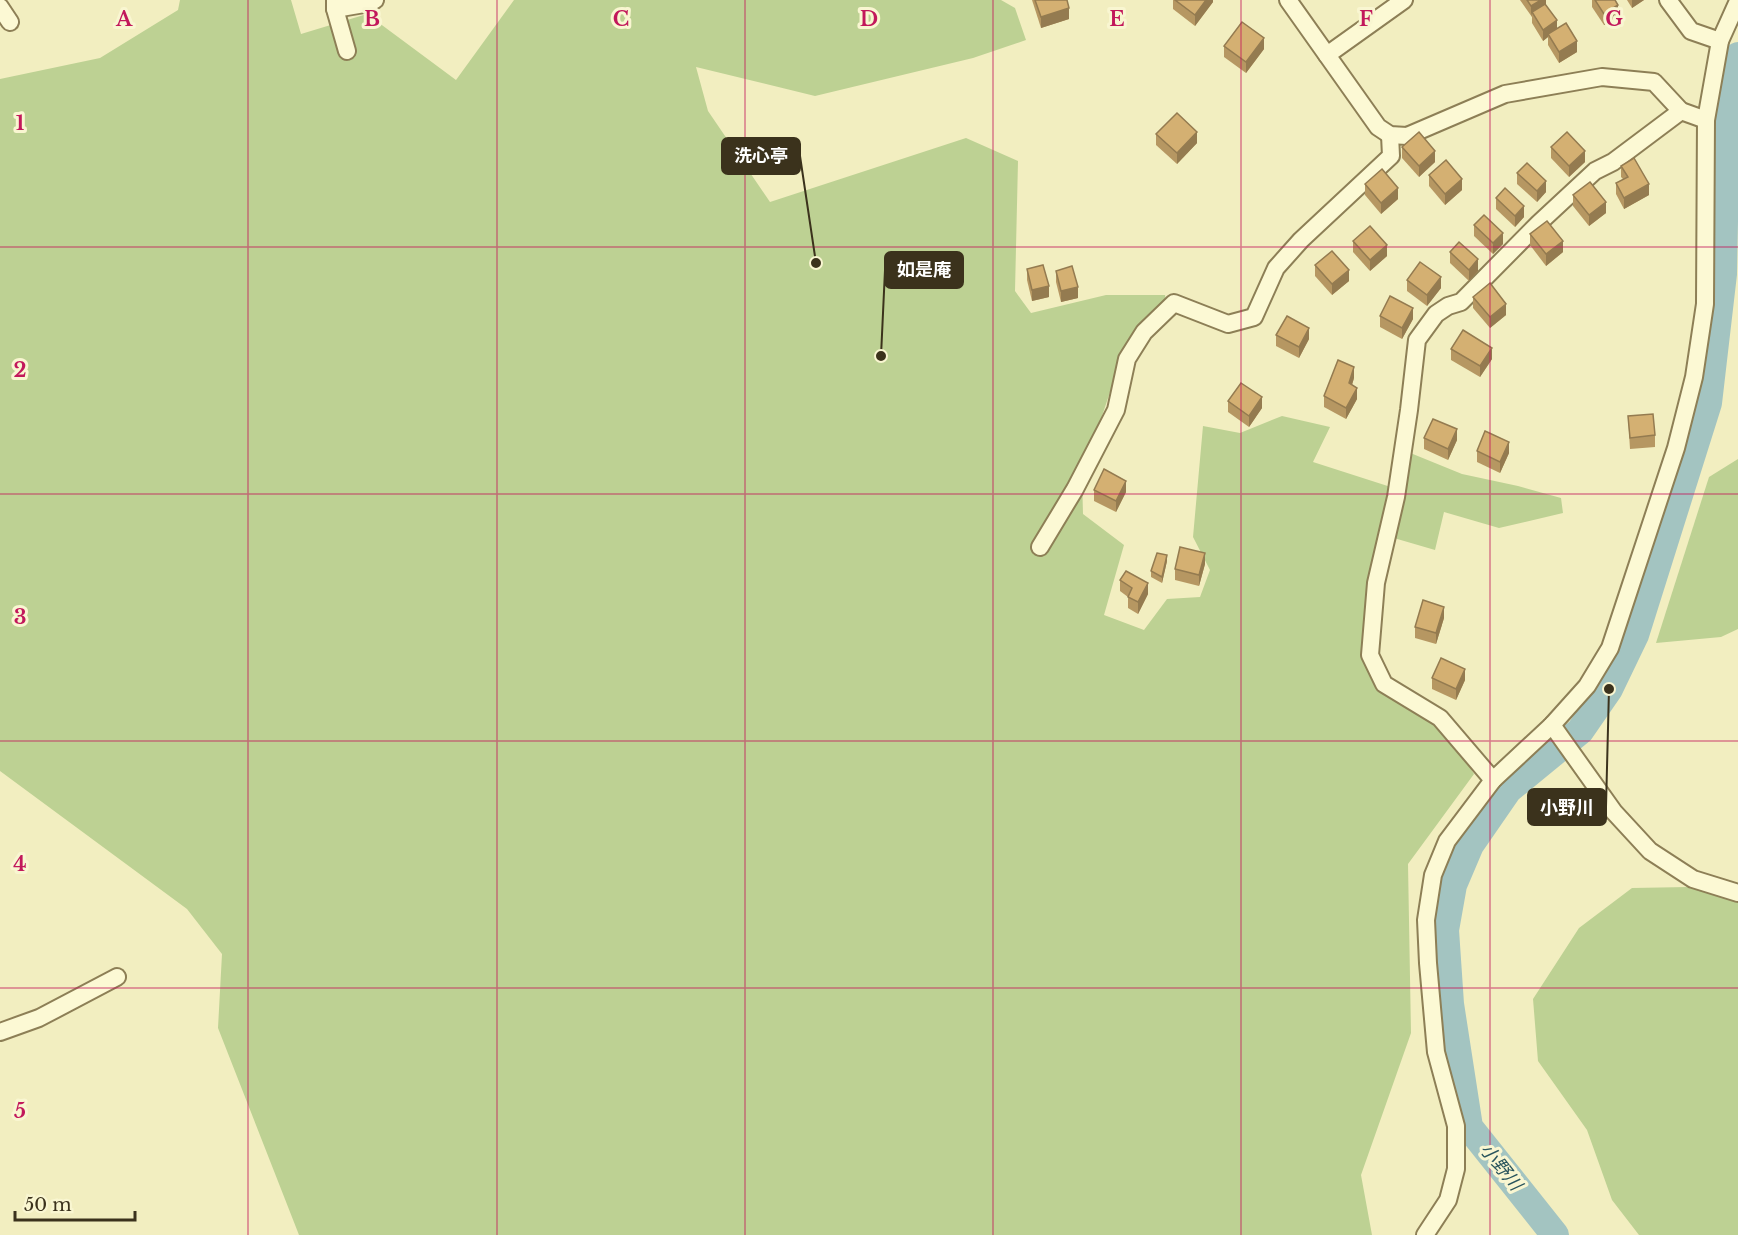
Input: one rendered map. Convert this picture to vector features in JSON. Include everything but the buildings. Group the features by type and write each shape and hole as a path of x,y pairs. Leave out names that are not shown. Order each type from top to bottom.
{"street":[{"path":"347,51 335,4 370,3 375,0"},
{"path":"1288,0 1378,127 1390,135 1407,136 1505,94 1602,77 1654,82 1681,111 1706,120"},
{"path":"1328,55 1404,0"},
{"path":"1668,0 1691,31 1720,40"},
{"path":"1425,1235 1448,1200 1456,1168 1456,1126 1436,1052 1426,920 1433,875 1448,840 1493,780 1552,725 1587,686 1610,648 1676,448 1694,377 1705,304 1706,120 1720,40 1738,1"},
{"path":"0,7 10,22"},
{"path":"1493,780 1440,718 1384,684 1370,656 1376,583 1396,497 1417,340 1436,314 1448,306 1461,302 1539,223 1595,171 1612,162 1681,111"},
{"path":"1040,547 1075,489 1116,410 1126,359 1144,333 1174,303 1228,324 1254,317 1276,268 1300,240 1391,156 1390,135"},
{"path":"1552,725 1614,812 1650,851 1693,879 1738,893"},
{"path":"0,1032 39,1018 117,978"}],"green space":[{"path":"180,0 291,0 301,34 367,14 456,80 514,0 1001,0 1015,8 1026,40 973,58 815,96 696,67 708,111 770,202 966,138 1018,161 1015,291 1031,313 1106,295 1165,295 1167,310 1125,347 1082,476 1083,514 1124,545 1104,615 1144,630 1167,599 1200,597 1210,570 1193,537 1203,426 1240,433 1282,416 1330,427 1313,462 1397,489 1403,450 1462,474 1561,498 1563,513 1499,528 1444,512 1435,550 1387,536 1370,655 1379,689 1440,718 1474,774 1408,864 1411,1033 1361,1175 1372,1235 299,1235 218,1028 222,954 187,909 0,771 0,79 100,58 178,10"},
{"path":"1738,459 1738,629 1721,637 1656,643 1709,477"},
{"path":"1688,887 1738,900 1738,1235 1639,1235 1612,1200 1587,1130 1538,1061 1533,999 1579,928 1632,888"}],"waterway":[{"name":"小野川","path":"1555,1235 1469,1127 1450,1004 1445,930 1453,885 1470,845 1508,790 1580,731 1609,689 1635,635 1708,403 1723,274 1725,168 1730,82 1738,56"}],"place":[{"name":"洗心亭","path":"816,263"},
{"name":"如是庵","path":"881,356"},
{"name":"小野川","path":"1609,689"}]}
